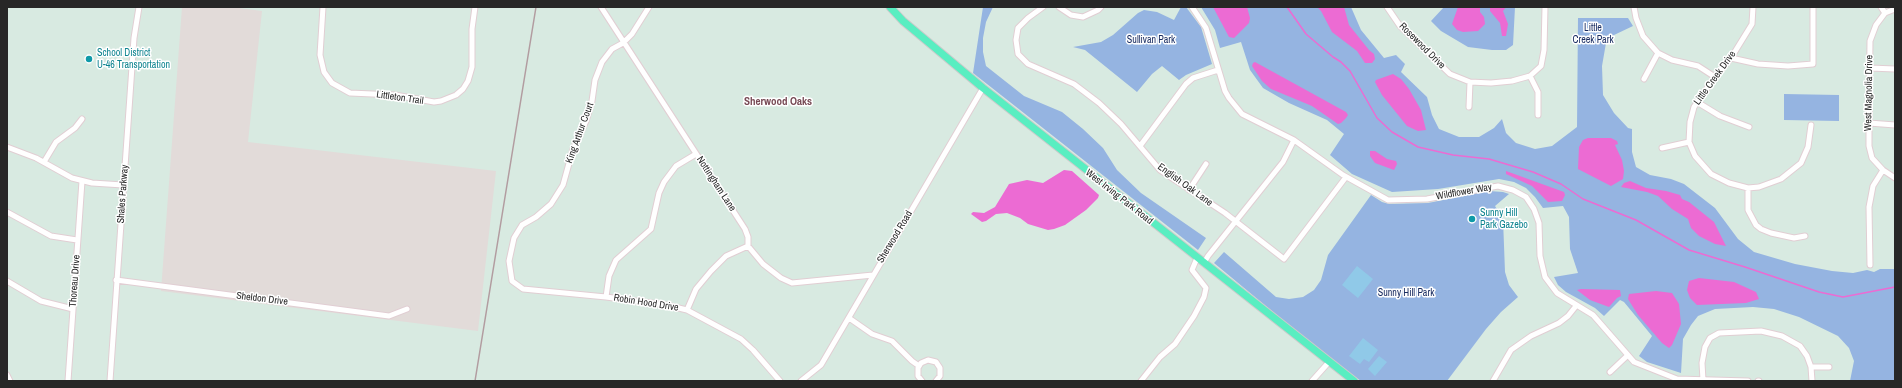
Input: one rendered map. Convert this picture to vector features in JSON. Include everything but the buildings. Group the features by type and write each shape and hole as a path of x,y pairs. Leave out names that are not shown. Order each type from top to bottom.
{"main road":[{"name":"West Irving Park Road","path":"890,7 903,21 983,88 1354,381"}],"street":[{"name":"Shales Parkway","path":"110,381 134,38 139,7"},
{"name":"Littleton Trail","path":"323,7 320,55 324,72 332,83 350,93 395,95 434,102 441,102 456,95 463,89 468,81 472,67 472,29 475,7"},
{"name":"Nottingham Lane","path":"601,7 745,229 748,237 748,246 770,270 781,278 792,283 873,275"},
{"name":"King Arthur Court","path":"512,281 509,261 514,238 522,226 536,217 551,204 563,185 573,149 589,111 595,80 602,62 612,49 623,43 632,34 649,7"},
{"name":"English Oak Lane","path":"1043,7 1028,18 1018,28 1016,40 1018,54 1028,64 1074,84 1099,103 1121,124 1160,170 1236,222 1284,259 1346,177"},
{"path":"1059,7 1071,15 1084,17 1101,7"},
{"name":"Wildflower Way","path":"1192,7 1206,28 1218,70 1229,98 1242,114 1294,140 1346,177 1388,200 1427,199 1498,186 1513,190 1526,196 1534,209 1539,223 1540,256 1545,277 1557,293 1593,315 1628,355 1640,366 1677,380 1748,381"},
{"name":"Rosewood Drive","path":"1387,7 1400,26 1450,74 1470,82 1512,81 1530,76"},
{"path":"1538,115 1538,92 1530,76 1541,66 1544,50 1545,7"},
{"path":"1634,7 1642,36 1658,53 1672,60 1698,66 1715,77"},
{"name":"Little Creek Drive","path":"1689,142 1690,122 1697,102 1731,58 1752,24 1753,7"},
{"path":"1731,58 1758,64 1788,66 1813,64 1813,7"},
{"path":"1881,7 1885,13 1895,9"},
{"name":"West Magnolia Drive","path":"1885,13 1876,25 1870,41 1869,146 1872,158 1883,170 1895,178"},
{"path":"1644,79 1658,53"},
{"path":"1870,68 1895,69"},
{"path":"1140,146 1186,84 1193,78 1218,70"},
{"path":"1469,107 1470,82"},
{"name":"Sherwood Road","path":"801,381 821,365 983,88"},
{"path":"1697,102 1720,116 1749,127"},
{"path":"44,162 56,142 75,128 82,119"},
{"path":"1869,124 1895,124"},
{"path":"1662,148 1689,142 1700,162 1711,174 1729,183 1748,188 1759,187 1781,179 1802,163 1808,147 1811,125"},
{"path":"1204,263 1283,162 1294,140"},
{"path":"7,147 44,162 68,176 82,181 123,185"},
{"path":"606,297 609,276 616,260 651,229 659,193 664,182 676,166 696,154"},
{"path":"1189,190 1206,164"},
{"path":"1870,264 1869,207 1873,186 1883,170"},
{"name":"Thoreau Drive","path":"68,381 82,181"},
{"path":"1748,188 1748,210 1756,225 1771,233 1794,238 1805,236"},
{"path":"7,212 51,236 77,240"},
{"path":"687,310 696,289 711,271 726,256 748,246"},
{"path":"1141,381 1160,357 1175,344 1194,316 1204,297 1206,288 1203,282 1192,270 1197,258"},
{"name":"Sheldon Drive","path":"116,280 389,316 407,309"},
{"path":"7,281 41,301 73,309"},
{"name":"Robin Hood Drive","path":"512,281 523,289 606,297 666,305 687,310 741,339 753,350 780,381"},
{"path":"1493,381 1511,350 1531,336 1559,323 1568,316 1576,306"},
{"path":"849,318 872,334 892,341 919,366"},
{"path":"1703,380 1702,364 1705,347 1710,338 1719,333 1761,331 1782,336 1800,346 1808,356 1811,367 1812,381"},
{"path":"1610,372 1628,355"},
{"path":"922,381 918,376 919,366 924,361 936,362 941,372 936,381"},
{"path":"1312,381 1329,362"},
{"path":"1811,367 1829,367"},
{"path":"7,375 10,381"}],"shaded area":[{"path":"182,7 232,7 262,11 248,142 496,171 478,331 161,291"},
{"path":"1213,7 1247,7 1250,18 1249,23 1234,38 1229,37"},
{"path":"1317,7 1344,7 1349,25 1374,54 1375,59 1372,63 1365,63 1357,51 1332,32 1321,11"},
{"path":"1458,7 1480,7 1480,12 1484,17 1485,24 1478,31 1463,32 1457,30 1452,24"},
{"path":"1490,7 1506,7 1503,11 1508,24 1506,36 1502,36 1500,23 1490,11"},
{"path":"1255,62 1346,112 1348,115 1341,123 1338,124 1312,106 1271,89 1262,81 1252,66"},
{"path":"1393,74 1401,79 1409,89 1421,110 1426,130 1418,131 1407,126 1382,95 1375,82 1376,80"},
{"path":"1588,138 1611,138 1617,141 1618,144 1615,145 1622,160 1624,171 1623,179 1611,186 1578,169 1579,147 1583,140"},
{"path":"1370,151 1375,151 1387,159 1396,161 1397,164 1394,170 1375,163 1370,156"},
{"path":"1064,170 1072,171 1099,195 1098,198 1086,210 1065,225 1048,230 1028,224 1020,218 1007,213 996,214 982,222 971,214 973,212 984,213 995,207 1009,184 1027,180 1043,183"},
{"path":"1506,171 1564,192 1565,195 1562,201 1548,202 1532,186 1506,174"},
{"path":"1630,181 1646,188 1680,195 1682,199 1689,202 1714,222 1726,246 1715,244 1699,236 1691,228 1688,219 1672,209 1658,196 1647,192 1621,187 1624,183"},
{"path":"1357,266 1373,279 1358,298 1342,285"},
{"path":"1699,278 1734,282 1756,292 1759,299 1746,303 1697,305 1690,298 1687,290 1689,281"},
{"path":"1577,290 1620,290 1621,296 1617,298 1609,307 1590,300"},
{"path":"1656,291 1672,293 1679,304 1681,324 1672,345 1669,348 1662,343 1638,315 1628,299 1629,294"},
{"path":"1363,338 1378,350 1369,362 1364,359 1360,364 1349,356"},
{"path":"1379,356 1387,362 1375,376 1368,369"}],"green space":[{"path":"983,7 993,7 986,22 983,38 983,52 986,66 1024,96 1062,112 1083,129 1103,148 1117,170 1141,193 1206,238 1198,250 973,73"},
{"name":"Sullivan Park","path":"1181,7 1186,7 1201,27 1212,64 1186,75 1179,80 1162,66 1152,74 1137,92 1085,50 1073,47 1101,42 1113,35 1138,13 1144,10 1157,12 1174,20"},
{"name":"Little Creek Park","path":"1201,7 1351,7 1361,30 1384,58 1396,55 1405,64 1401,72 1427,97 1432,115 1439,129 1459,137 1479,137 1494,128 1502,119 1506,133 1516,143 1535,149 1552,146 1577,127 1578,18 1628,18 1633,26 1614,35 1606,43 1602,66 1603,95 1614,113 1628,128 1632,129 1632,152 1636,167 1650,175 1671,179 1684,184 1715,208 1738,239 1754,252 1795,264 1832,271 1853,273 1867,270 1874,272 1880,269 1895,269 1895,381 1850,381 1854,361 1849,348 1838,336 1799,317 1774,309 1753,307 1715,309 1698,316 1683,339 1681,373 1647,362 1639,356 1652,336 1624,302 1620,300 1604,316 1595,308 1566,292 1558,285 1554,277 1578,273 1570,249 1569,217 1563,206 1543,208 1526,188 1514,182 1499,179 1438,189 1392,192 1352,174 1330,155 1344,134 1327,120 1289,103 1263,88 1250,70 1241,42 1220,48 1215,30"},
{"path":"1444,7 1515,7 1513,45 1506,50 1468,47 1441,31 1431,21"},
{"path":"1784,94 1839,95 1839,121 1784,120"},
{"name":"Sunny Hill Park","path":"1489,191 1509,194 1495,206 1503,219 1505,272 1509,285 1518,297 1501,312 1486,329 1447,381 1361,381 1331,360 1214,263 1224,252 1276,297 1289,299 1303,297 1314,290 1321,280 1328,255 1371,195 1382,202 1389,204 1428,203"}],"waterway":[{"path":"1287,7 1306,34 1350,71 1377,118 1392,132 1418,147 1453,155 1489,159 1533,172 1561,184 1583,199 1636,220 1689,250 1819,292 1843,297 1895,287"}],"railway":[{"path":"475,381 536,7"}],"place":[{"name":"School District U-46 Transportation","path":"89,59"},
{"name":"Sunny Hill Park Gazebo","path":"1472,219"}],"district":[{"name":"Sherwood Oaks","path":"778,102"}]}
